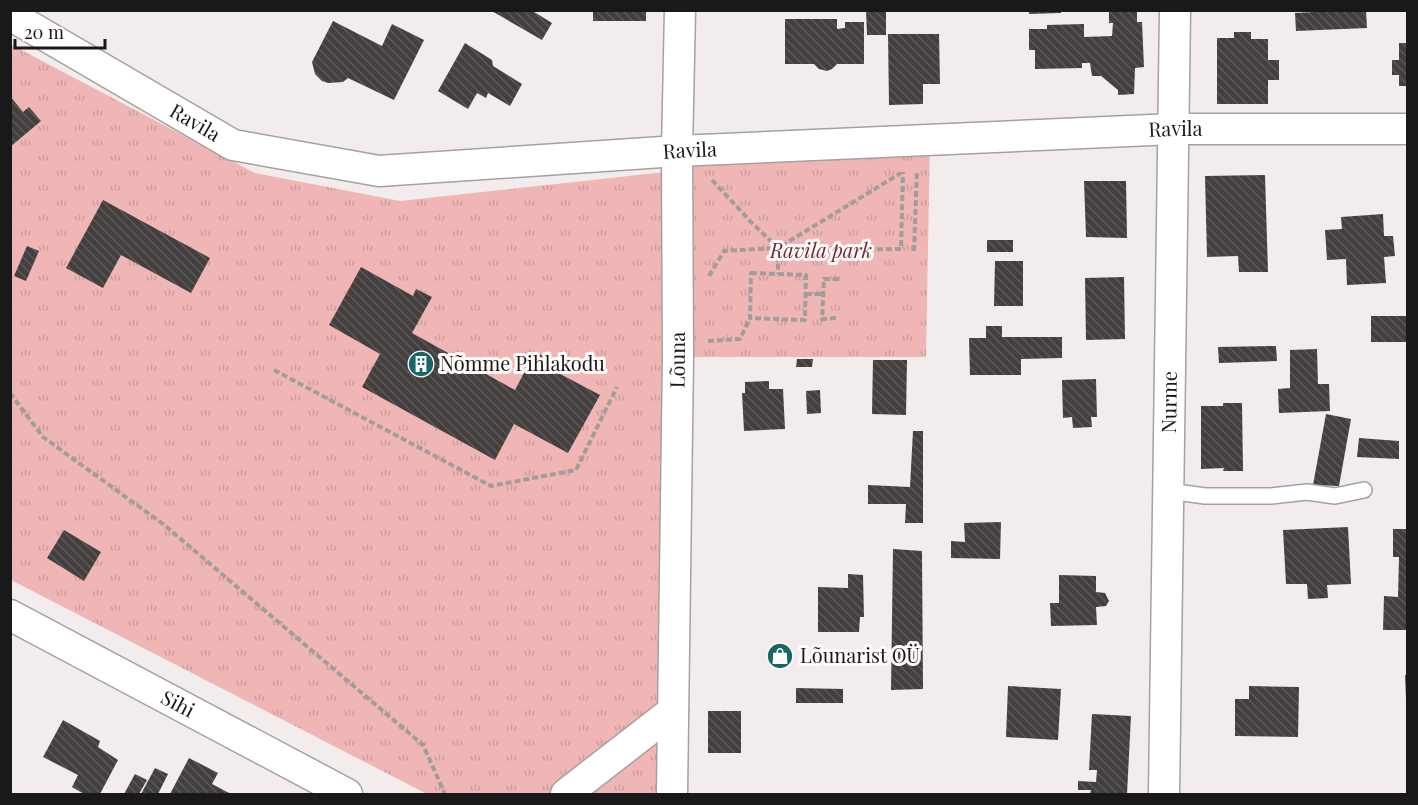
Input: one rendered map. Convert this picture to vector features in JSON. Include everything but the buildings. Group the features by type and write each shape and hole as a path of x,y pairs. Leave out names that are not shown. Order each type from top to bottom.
{"street":[{"name":"Lõuna","path":"672,795 682,151 680,10"},
{"name":"Nurme","path":"1164,795 1176,10"},
{"name":"Ravila","path":"10,15 233,145 378,171 682,151 920,152 1174,129 1407,129"},
{"name":"Sihi","path":"10,615 347,795"},
{"path":"566,795 673,711"}],"lane":[{"path":"1169,491 1205,496 1271,496 1307,492 1335,496 1364,490"}],"path":[{"path":"682,151 778,248 778,274"},
{"path":"778,248 903,172 920,152"},
{"path":"914,251 920,152"},
{"path":"708,286 709,276 724,250 901,249 903,172"},
{"path":"678,339 704,341 740,339 750,318 751,273 806,276 805,320 750,318"},
{"path":"836,318 822,319 822,294 824,279 840,279"},
{"path":"806,294 822,294"},
{"path":"274,370 491,486 576,470 617,387"},
{"path":"10,393 43,436 163,524 423,745 446,795"}],"green space":[{"path":"10,44 255,173 400,201 665,172 668,794 427,794 11,580"},
{"name":"Ravila park","path":"930,140 926,357 678,357 677,151"}],"place":[{"name":"Nõmme Pihlakodu","path":"421,364"},
{"name":"Lõunarist OÜ","path":"780,656"}]}
